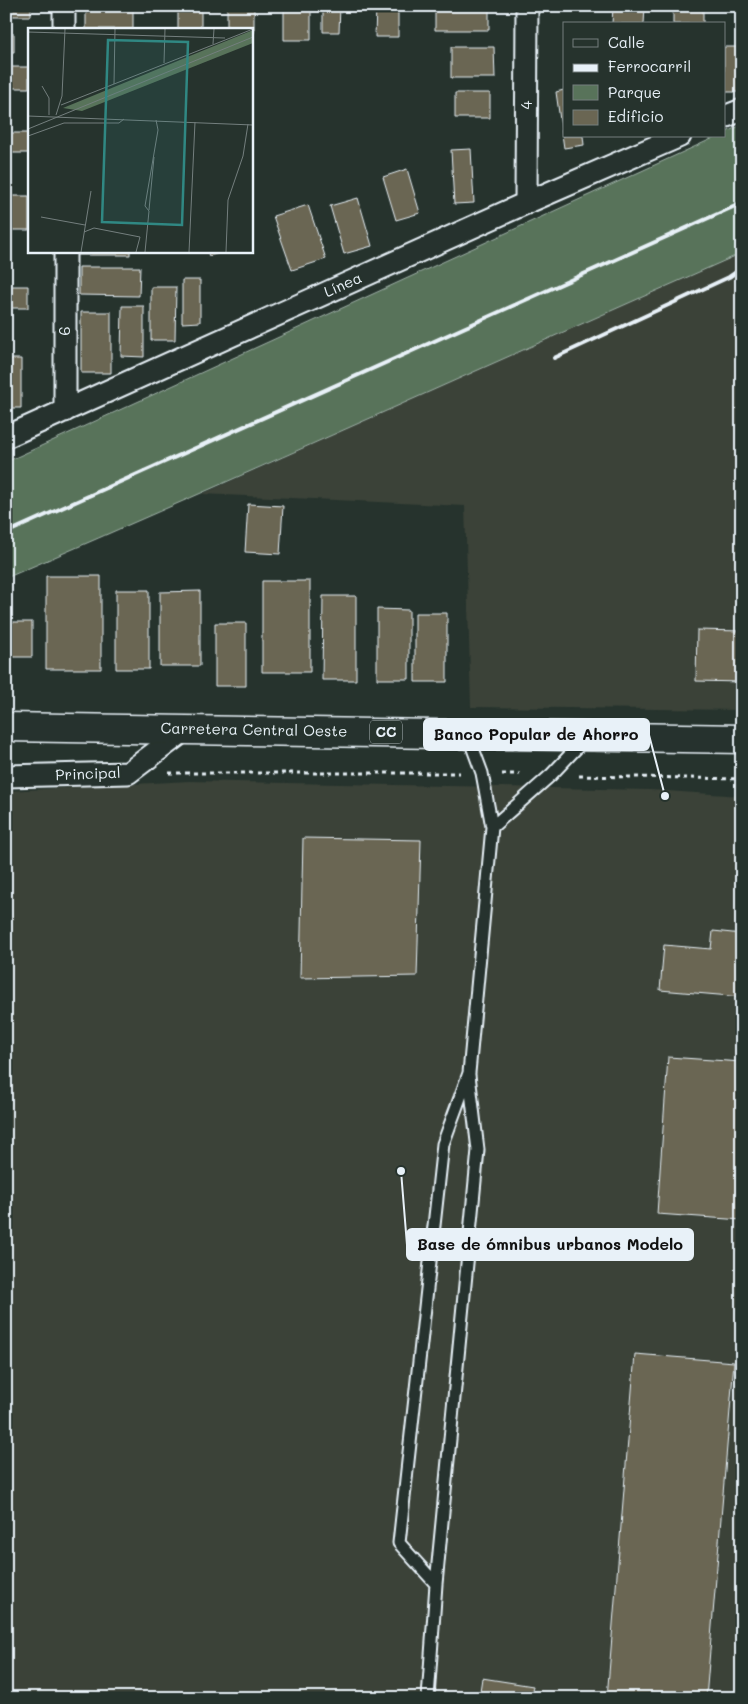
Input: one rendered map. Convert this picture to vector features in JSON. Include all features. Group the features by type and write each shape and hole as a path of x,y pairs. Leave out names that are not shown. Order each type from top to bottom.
{"main road":[{"name":"Carretera Central Oeste","path":"6,726 742,738"}],"street":[{"path":"64,6 64,28"},
{"name":"4","path":"526,203 527,6"},
{"path":"726,116 742,110"},
{"name":"Línea","path":"6,437 526,203 675,138"},
{"name":"6","path":"64,252 65,411"},
{"name":"Principal","path":"6,776 128,773 185,730"}],"lane":[{"path":"428,1698 436,1584 478,1150 469,1073 492,827 482,773 468,733"},
{"path":"492,827 551,775 587,736"},
{"path":"436,1584 399,1543 443,1144 469,1073"}],"path":[{"path":"128,773 482,773 742,779"}],"shaded area":[{"path":"742,253 742,710 471,707 465,506 202,494 460,377"},
{"path":"189,781 651,790 742,796 742,1698 6,1698 6,791"}],"green space":[{"path":"742,125 742,253 191,498 6,578 6,462 714,138 726,138 726,132"}],"building":[{"path":"6,6 31,6 31,16 6,16"},
{"path":"178,6 201,6 201,28 178,28"},
{"path":"227,6 254,6 254,33 252,33 252,28 227,28"},
{"path":"284,6 311,6 311,40 284,40"},
{"path":"323,6 340,6 339,32 323,32"},
{"path":"376,6 398,6 398,37 375,37"},
{"path":"435,6 489,6 489,30 435,30"},
{"path":"613,6 645,6 644,22 612,22"},
{"path":"673,6 703,6 703,22 673,22"},
{"path":"133,9 133,28 86,28 86,10"},
{"path":"6,34 14,34 14,52 6,52"},
{"path":"451,47 494,47 495,78 451,78"},
{"path":"726,47 742,47 742,92 726,92"},
{"path":"6,67 28,67 28,88 6,88"},
{"path":"563,90 563,138 583,138 584,145 564,148 556,92"},
{"path":"455,93 490,93 490,118 455,118"},
{"path":"6,133 28,133 28,153 6,153"},
{"path":"471,149 474,203 454,204 451,150"},
{"path":"407,169 420,213 396,220 383,177"},
{"path":"6,196 28,196 28,230 6,230"},
{"path":"358,198 372,246 344,254 330,206"},
{"path":"308,205 326,259 292,270 273,216"},
{"path":"76,252 130,252 130,255 76,255"},
{"path":"207,252 223,252 209,256"},
{"path":"79,267 140,267 139,296 79,295"},
{"path":"182,280 200,280 200,322 182,323"},
{"path":"6,286 28,286 28,308 6,308"},
{"path":"151,287 176,287 175,340 151,340"},
{"path":"122,306 144,306 144,357 121,356"},
{"path":"81,312 111,312 111,373 81,373"},
{"path":"6,359 21,359 21,408 6,408"},
{"path":"248,504 283,506 280,554 245,552"},
{"path":"46,576 101,576 101,669 46,669"},
{"path":"262,581 310,581 310,672 262,672"},
{"path":"116,590 149,590 149,669 116,669"},
{"path":"200,591 200,666 160,666 160,592"},
{"path":"323,596 356,596 356,680 322,680"},
{"path":"377,609 409,610 409,679 377,679"},
{"path":"415,613 447,613 447,682 415,682"},
{"path":"6,622 32,622 32,657 6,657"},
{"path":"215,623 246,623 246,686 215,686"},
{"path":"697,630 742,631 742,682 696,681"},
{"path":"303,838 421,840 417,976 300,978"},
{"path":"713,931 742,934 742,997 660,990 664,945 711,949"},
{"path":"668,1057 742,1062 742,1220 657,1214"},
{"path":"635,1354 734,1362 706,1698 607,1698"},
{"path":"482,1678 533,1686 531,1698 479,1698"}],"railway":[{"path":"6,533 742,203"},
{"path":"554,358 729,277 742,268"}],"place":[{"name":"Banco Popular de Ahorro","path":"665,796"},
{"name":"Base de ómnibus urbanos Modelo","path":"401,1171"}]}
